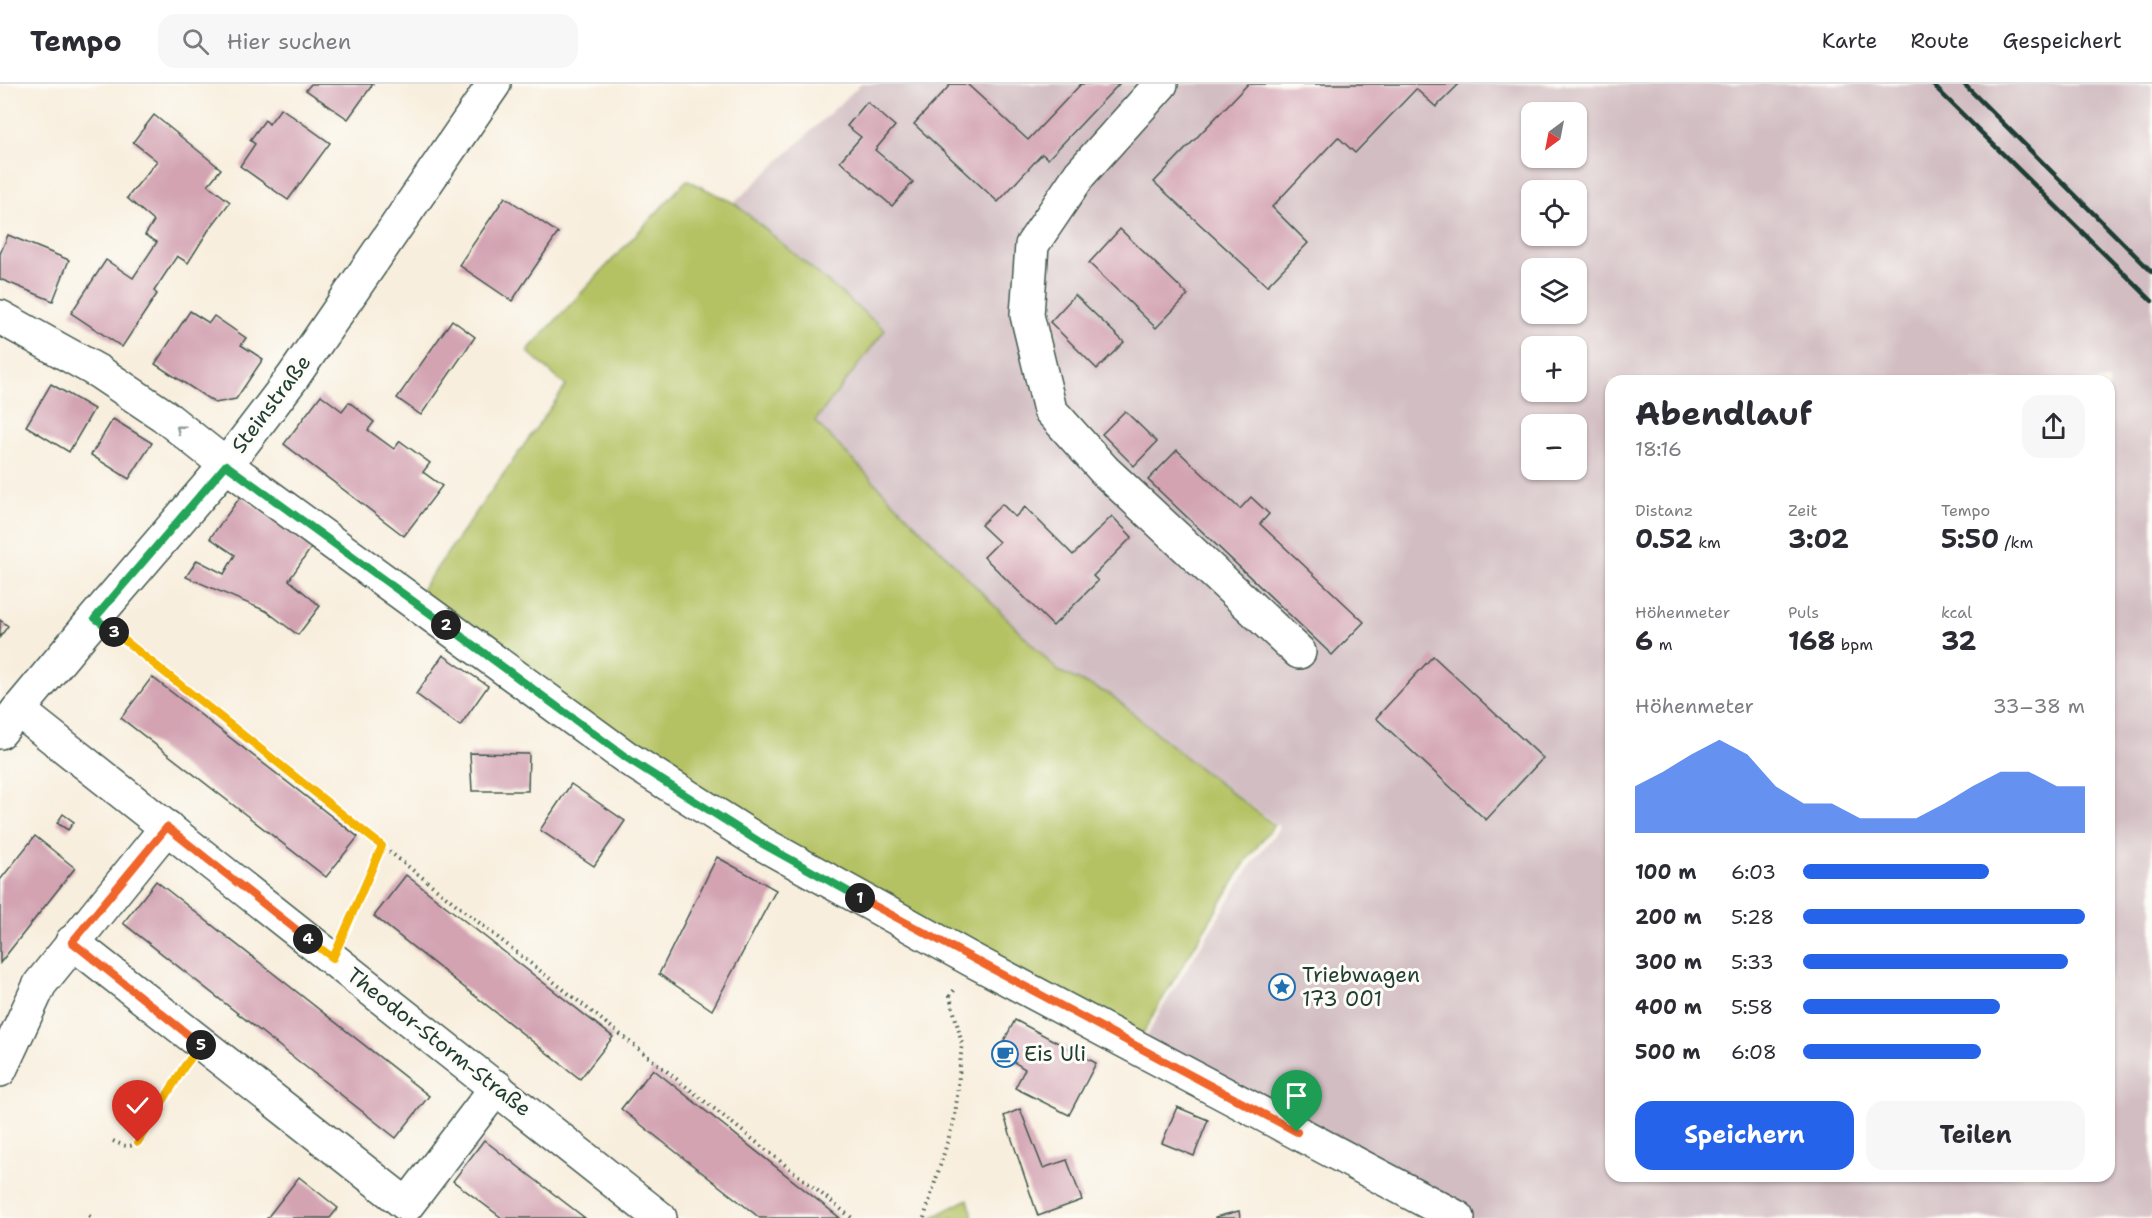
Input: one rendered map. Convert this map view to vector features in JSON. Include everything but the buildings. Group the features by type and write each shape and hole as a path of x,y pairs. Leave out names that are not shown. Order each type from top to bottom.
{"street":[{"name":"Steinstraße","path":"9,721 226,465 293,377 494,84"},
{"path":"1161,84 1080,174 1032,245 1027,315 1050,410 1105,471 1299,652"},
{"path":"0,317 99,372 163,415 226,465 627,758 761,843 972,960 1457,1218"},
{"name":"Theodor-Storm-Straße","path":"9,721 167,827 660,1218"},
{"path":"0,1070 39,984 167,827"},
{"path":"72,942 407,1205 497,1088"}],"path":[{"path":"95,618 852,1218"},
{"path":"333,958 382,846"},
{"path":"924,1218 955,1117 962,1044 950,996 972,960"},
{"path":"113,1141 127,1146 134,1146 138,1142 184,1067 202,1044"}],"shaded area":[{"path":"861,84 2152,84 2152,1218 1463,1218 1141,1047 1161,1010 1251,865 1280,827 1190,761 1111,695 1058,671 815,421 884,330 734,203"}],"green space":[{"path":"687,180 734,203 885,330 815,421 1058,671 1111,695 1190,761 1274,825 1246,861 1137,1045 842,886 414,600 566,386 527,351"},
{"path":"968,1199 973,1218 932,1218 933,1217"}],"railway":[{"path":"1932,84 2152,301"},
{"path":"1964,84 2152,272"}],"place":[{"name":"Triebwagen 173 001","path":"1282,987"},
{"name":"Eis Uli","path":"1005,1054"}],"route":[{"path":"138,1142 184,1067 202,1044 72,942 167,827 333,958 382,846 95,618 226,465 627,758 761,843 972,960 1297,1132"}]}
